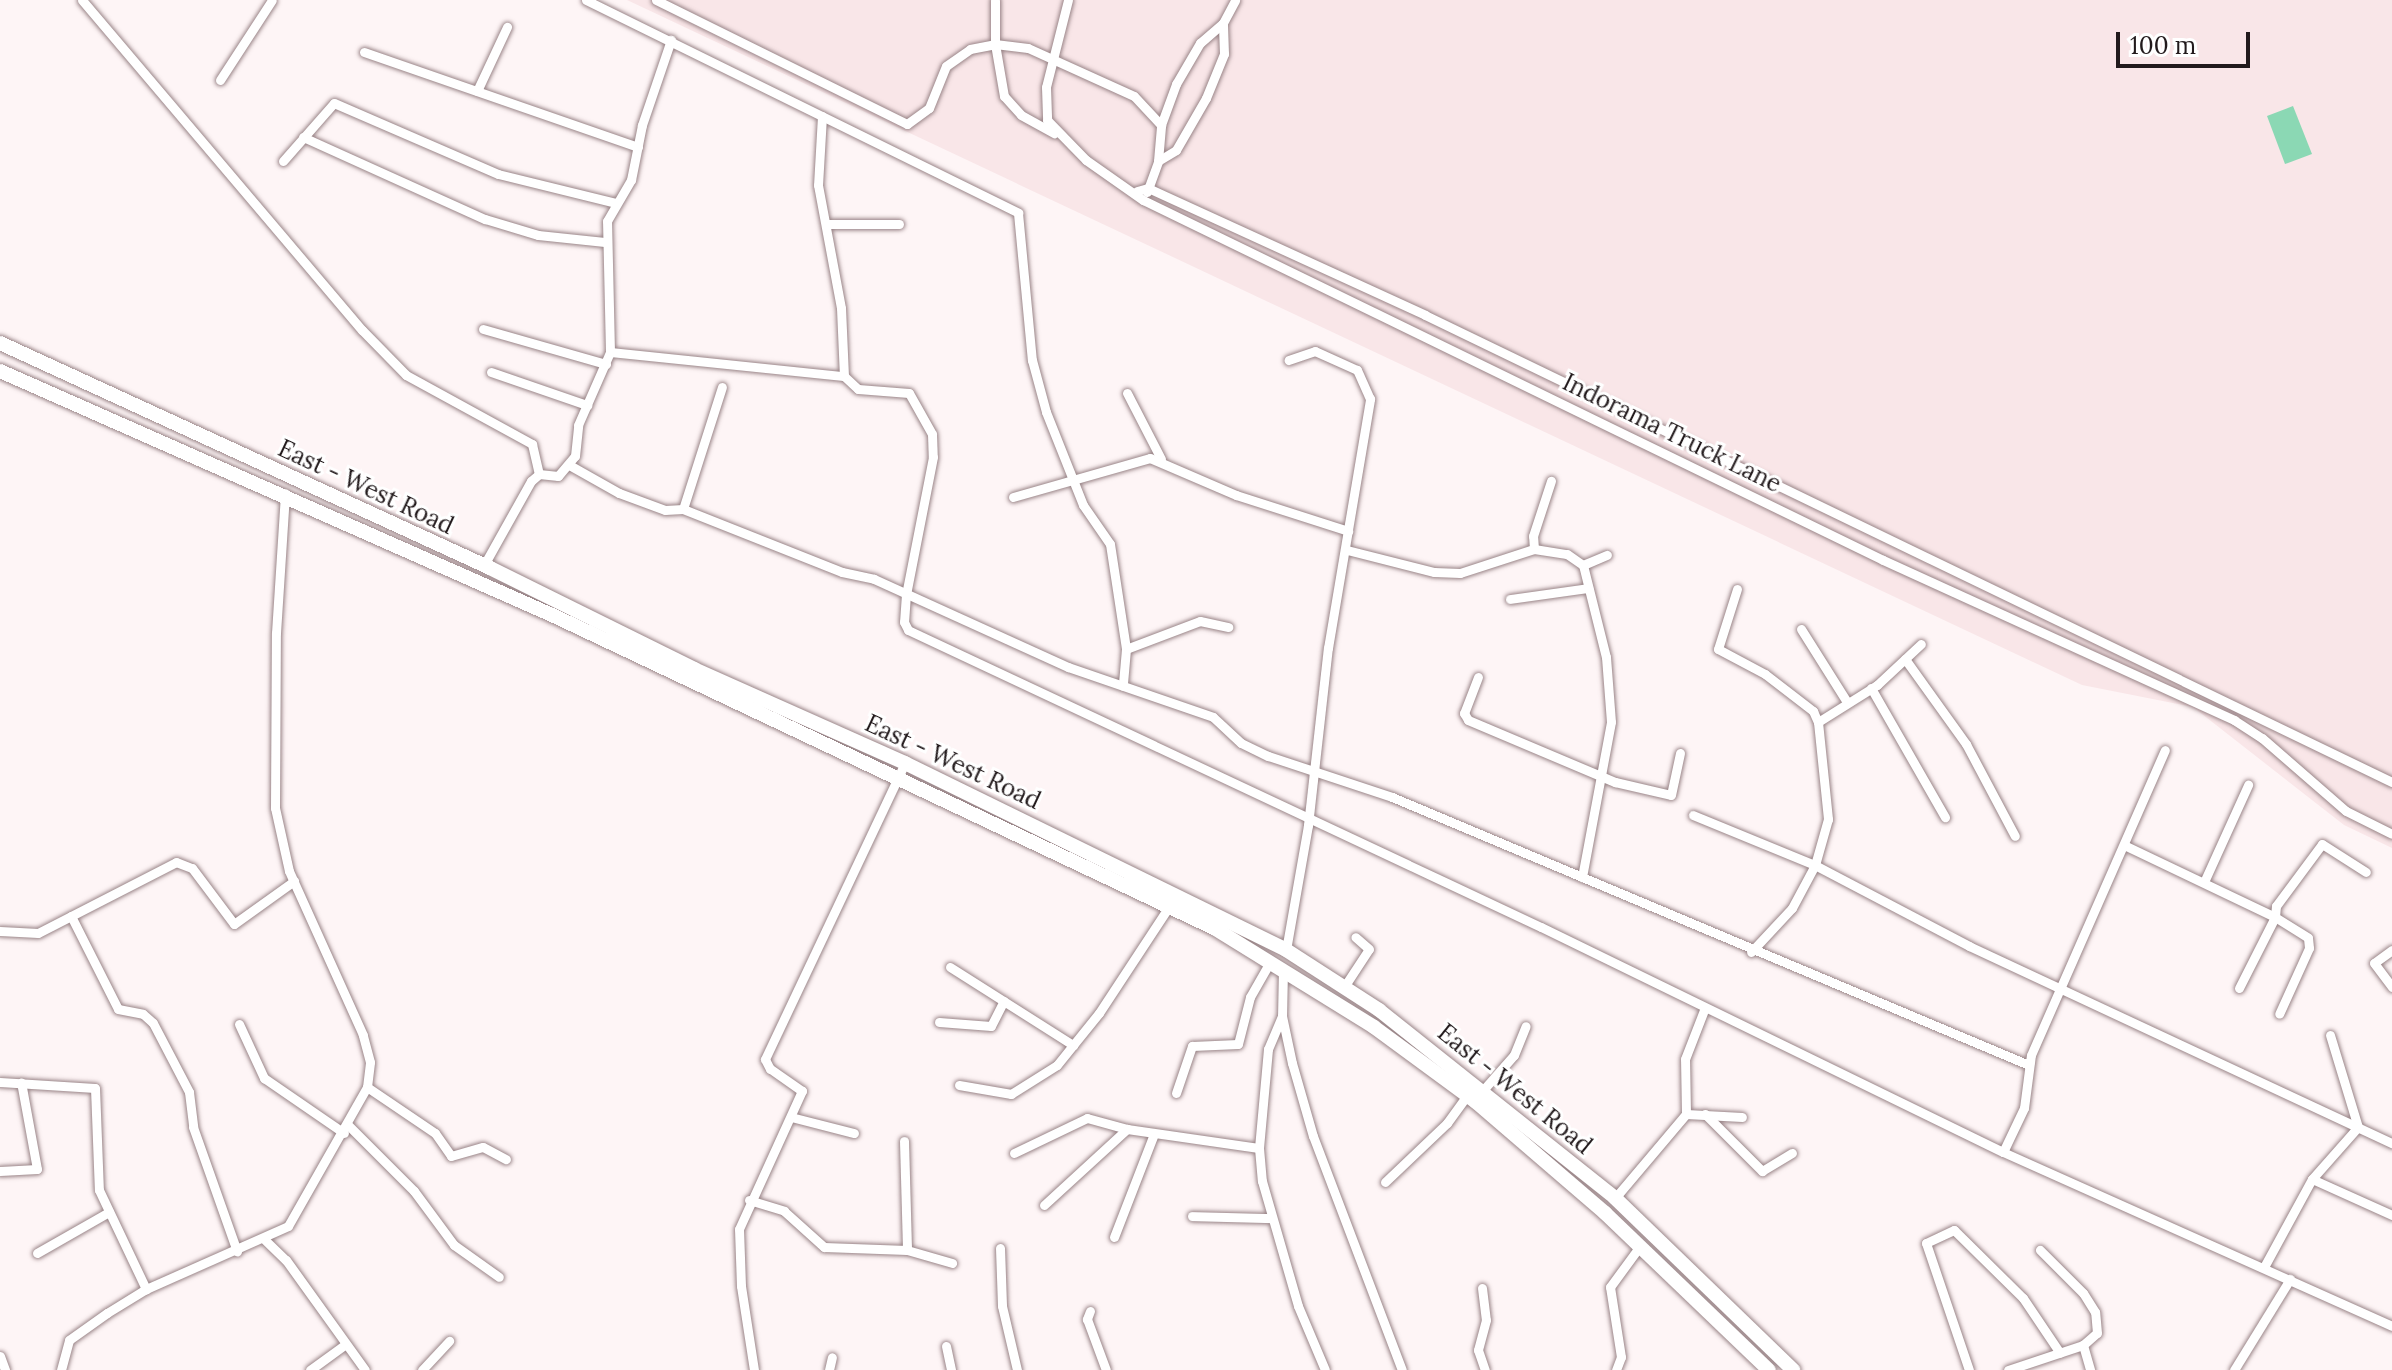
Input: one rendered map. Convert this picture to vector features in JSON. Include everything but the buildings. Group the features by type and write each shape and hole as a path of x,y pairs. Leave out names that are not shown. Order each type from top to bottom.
{"main road":[{"name":"East - West Road","path":"0,343 484,565 694,669 905,763 1286,950 1344,987 1484,1089 1615,1198 1793,1370"},
{"name":"East - West Road","path":"0,371 285,493 1170,904 1277,966 1467,1095 1640,1246 1769,1370"}],"street":[{"path":"82,0 362,330 406,375 532,444 539,474 484,565"},
{"path":"220,80 272,0"},
{"path":"586,0 1018,213 1032,360 1046,412 1087,513 1110,544 1126,649 1123,686"},
{"path":"656,0 907,124 929,108 946,66 970,49 995,44 1052,57 1134,96 1161,125"},
{"path":"995,0 995,44 1004,96 1035,125 1058,135 1086,160 1137,191 1143,200"},
{"path":"1058,135 1045,112 1052,57 1068,0"},
{"path":"1143,200 1158,161 1161,125 1190,57 1223,23 1235,0"},
{"path":"1158,161 1176,150 1206,98 1224,54 1223,23"},
{"path":"477,91 507,27"},
{"path":"539,474 558,476 571,466 587,405 610,352 605,242 616,203 631,180 671,40"},
{"path":"364,52 638,147"},
{"path":"283,161 334,103 498,174 616,203"},
{"path":"822,116 818,185 841,308 844,376"},
{"path":"303,137 485,219 538,235 605,242"},
{"path":"1137,191 1148,188 1425,315 2390,782"},
{"name":"Indorama Truck Lane","path":"1143,200 1883,560 2198,705 2262,738 2346,811 2392,834"},
{"path":"827,224 899,224"},
{"path":"483,329 606,364"},
{"path":"1286,950 1309,818 1311,771 1348,531 1369,417 1367,385 1357,370 1315,351 1289,360"},
{"path":"610,352 844,376 858,389 909,393 932,434 933,457 906,594 908,630 1309,818 2003,1152 2392,1326"},
{"path":"491,372 587,405"},
{"path":"683,509 722,387"},
{"path":"1127,393 1161,459"},
{"path":"1013,497 1054,488 1073,477 1124,461 1161,459 1236,495 1348,531"},
{"path":"571,466 630,497 665,510 683,509 906,594 1068,667 1213,717 1241,743 1311,771 1392,797 1751,952 2029,1065"},
{"path":"1534,549 1533,536 1551,481"},
{"path":"66,1368 66,1346 74,1335 146,1289 265,1240 288,1226 346,1129 367,1087 370,1062 363,1035 294,881 281,843 273,781 285,493"},
{"path":"1347,550 1371,553 1405,569 1460,573 1534,549 1567,554 1583,565 1611,696 1611,722 1598,775 1582,877"},
{"path":"1583,565 1607,555"},
{"path":"1510,599 1588,588"},
{"path":"1737,589 1720,653 1791,691 1818,722 1828,819 1815,865 1783,920 1751,952"},
{"path":"1126,649 1200,621 1228,627"},
{"path":"1801,629 1847,702"},
{"path":"1818,722 1871,688 1921,644"},
{"path":"1905,659 1966,744 2015,836"},
{"path":"1478,677 1464,713 1468,720 1598,775 1671,795 1676,790 1680,753"},
{"path":"1871,688 1945,817"},
{"path":"2198,705 2209,693"},
{"path":"2003,1152 2024,1108 2029,1065 2165,750"},
{"path":"754,1370 738,1254 749,1200 791,1117 801,1088 770,1069 765,1059 905,763"},
{"path":"2204,882 2248,785"},
{"path":"1693,815 1815,865 1969,946 2061,986 2392,1143"},
{"path":"2239,988 2286,888 2322,844 2366,872"},
{"path":"2124,845 2275,917 2310,943 2279,1014"},
{"path":"0,931 38,933 176,862 192,868 234,924 294,881"},
{"path":"959,1085 1002,1094 1024,1090 1073,1045 1170,904"},
{"path":"71,916 118,1009 143,1014 153,1023 189,1092 193,1127 237,1251"},
{"path":"1344,987 1369,949 1355,937"},
{"path":"2392,950 2374,963 2392,987"},
{"path":"1277,966 1282,1016 1313,1136 1402,1370"},
{"path":"1176,1093 1192,1046 1238,1044 1250,997 1277,966"},
{"path":"950,967 1073,1045"},
{"path":"939,1022 991,1026 1004,1001"},
{"path":"1615,1198 1686,1114 1685,1059 1704,1010"},
{"path":"1282,1016 1268,1049 1259,1148 1270,1218 1325,1370"},
{"path":"239,1024 264,1078 346,1129 414,1191 454,1245 499,1277"},
{"path":"1484,1089 1514,1055 1526,1026"},
{"path":"2330,1035 2358,1127"},
{"path":"0,1082 95,1088 97,1180 146,1289"},
{"path":"0,1171 37,1169 21,1082"},
{"path":"367,1087 435,1133 451,1156 483,1147 506,1159"},
{"path":"1385,1182 1447,1123 1467,1095"},
{"path":"1686,1114 1742,1117"},
{"path":"1705,1114 1762,1171 1792,1153"},
{"path":"791,1117 854,1133"},
{"path":"1014,1153 1040,1144 1083,1118 1154,1134 1259,1148"},
{"path":"2264,1267 2312,1179 2358,1127"},
{"path":"1044,1205 1127,1129"},
{"path":"1114,1237 1154,1134"},
{"path":"904,1141 907,1250"},
{"path":"2312,1179 2392,1215"},
{"path":"749,1200 784,1211 824,1247 907,1250 952,1263"},
{"path":"37,1253 109,1212"},
{"path":"1192,1216 1270,1218"},
{"path":"1969,1370 1927,1250 1930,1239 1954,1230 2023,1298 2060,1353"},
{"path":"265,1240 286,1260 343,1346 365,1370"},
{"path":"1616,1370 1621,1357 1610,1287 1640,1246"},
{"path":"1000,1248 1002,1306 1017,1370"},
{"path":"2008,1370 2083,1345 2097,1333 2095,1312 2067,1273 2040,1250"},
{"path":"2234,1370 2290,1279"},
{"path":"1482,1288 1486,1320 1478,1350 1485,1370"},
{"path":"1090,1311 1087,1319 1106,1370"},
{"path":"422,1370 449,1341"},
{"path":"2083,1345 2090,1370"},
{"path":"310,1370 343,1346"},
{"path":"946,1346 951,1370"},
{"path":"0,1356 5,1370"},
{"path":"829,1370 832,1357"}],"shaded area":[{"path":"627,0 2392,0 2392,848 2344,825 2193,707 2082,685"}],"green space":[{"path":"2293,106 2312,154 2285,164 2267,116"}]}
